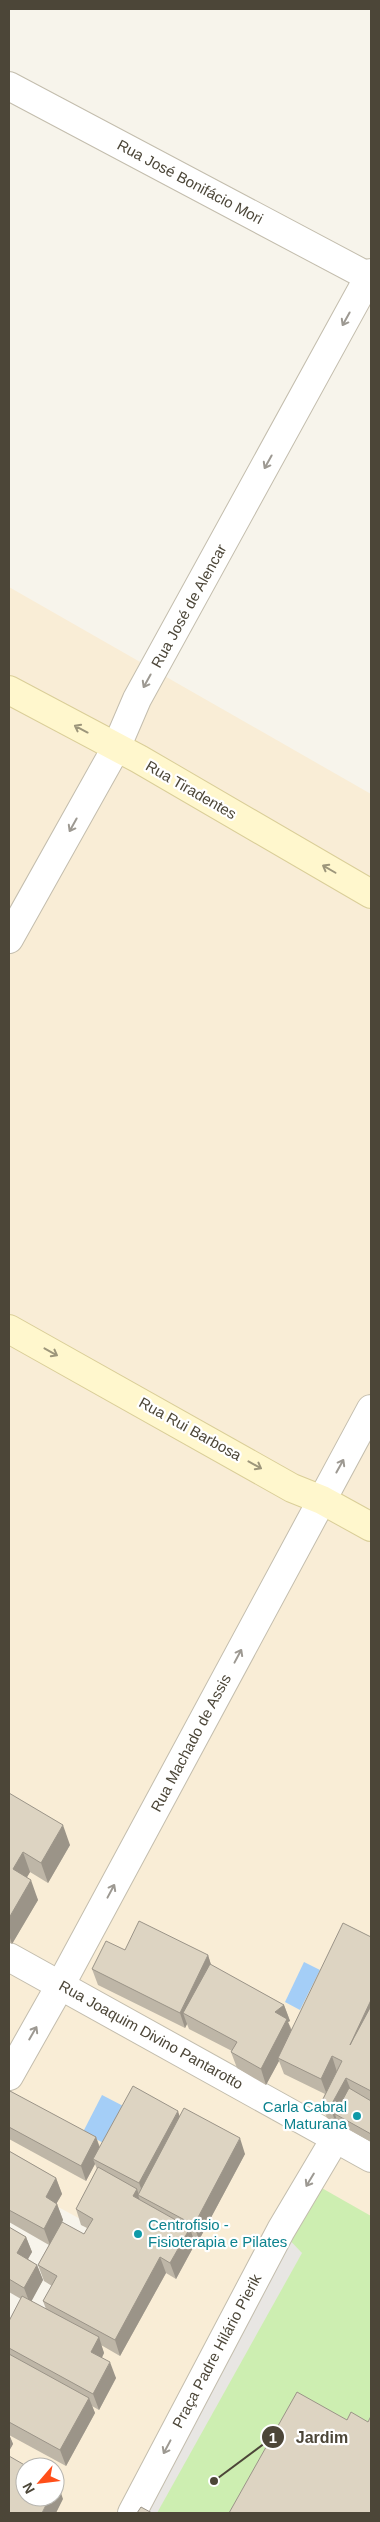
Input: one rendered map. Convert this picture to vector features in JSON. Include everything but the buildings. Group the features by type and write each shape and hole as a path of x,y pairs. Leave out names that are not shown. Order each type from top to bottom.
{"main road":[{"name":"Rua Tiradentes","path":"9,690 116,748 371,894"},
{"name":"Rua Rui Barbosa","path":"9,1329 292,1488 322,1500 371,1527"}],"street":[{"name":"Rua José Bonifácio Mori","path":"9,86 371,276"},
{"name":"Rua José de Alencar","path":"9,939 116,748 137,699 371,276"},
{"name":"Rua Machado de Assis","path":"9,2076 61,1984 371,1409"},
{"name":"Rua Joaquim Divino Pantarotto","path":"9,1957 61,1984 371,2158"},
{"name":"Praça Padre Hilário Pierik","path":"132,2513 280,2230 335,2139"}],"shaded area":[{"path":"9,587 371,794 371,2513 9,2513 9,2414 104,2232 9,2180"},
{"path":"281,2231 302,2253 157,2513 139,2513"}],"green space":[{"path":"313,2183 371,2216 371,2513 128,2513"}],"water":[{"path":"304,1962 320,1970 300,2010 285,2002"},
{"path":"102,2095 129,2109 109,2146 83,2132"}],"place":[{"name":"Carla Cabral Maturana","path":"357,2116"},
{"name":"Centrofisio - Fisioterapia e Pilates","path":"138,2234"},
{"name":"Jardim","path":"214,2481"}]}
